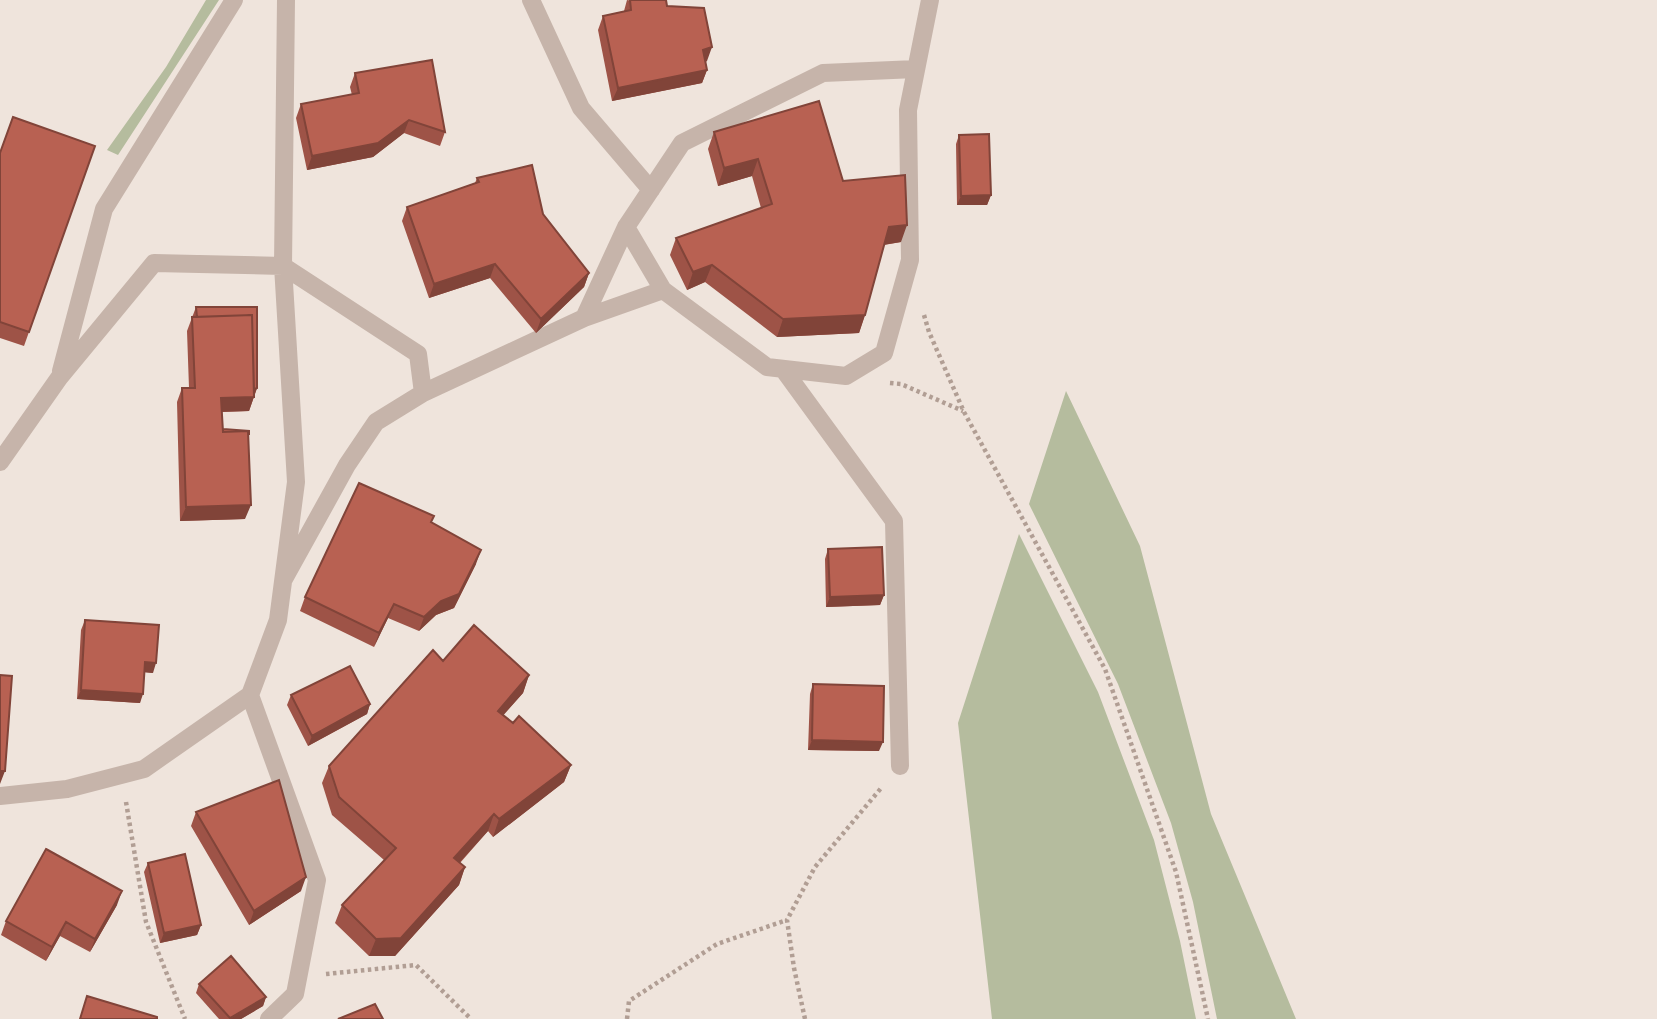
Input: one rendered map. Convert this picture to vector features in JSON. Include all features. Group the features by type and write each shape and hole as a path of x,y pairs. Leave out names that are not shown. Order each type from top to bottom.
{"street":[{"path":"59,378 104,209 234,0"},
{"path":"0,796 67,789 144,769 250,695 278,620 296,482 283,266 286,0"},
{"path":"531,0 581,108 651,190"},
{"path":"626,227 663,290 767,367 846,376 884,353 910,260 908,110 930,0"},
{"path":"584,318 626,227 682,143 823,73 916,69"},
{"path":"0,462 59,378 154,263 283,266 418,354 423,393"},
{"path":"284,579 347,465 376,422 423,393 584,318 663,290"},
{"path":"783,369 894,522 900,766"},
{"path":"250,695 317,880 295,994 269,1019"}],"path":[{"path":"923,308 929,332 964,412 1105,670 1176,872 1208,1019"},
{"path":"846,376 901,384 964,412"},
{"path":"805,1019 787,920 815,867 900,766"},
{"path":"121,775 146,922 185,1019"},
{"path":"627,1019 629,1001 717,944 787,920"},
{"path":"298,977 416,965 471,1019"}],"green space":[{"path":"206,0 219,0 118,155 107,150 166,67"},
{"path":"1066,391 1140,546 1211,814 1296,1019 1217,1019 1193,902 1171,823 1118,684 1029,504"},
{"path":"1019,534 1098,692 1154,840 1180,941 1196,1019 992,1019 958,723"}],"building":[{"path":"630,0 666,0 667,6 704,8 712,47 703,50 707,70 618,88 603,16 631,10"},
{"path":"432,60 445,132 409,120 378,143 312,156 301,104 359,93 355,73"},
{"path":"819,101 843,181 905,175 907,225 889,227 865,315 783,319 712,265 693,272 676,238 772,204 758,159 724,168 714,132"},
{"path":"13,117 95,146 29,332 0,322 0,153"},
{"path":"989,134 991,195 961,196 959,135"},
{"path":"532,165 543,214 589,273 541,319 495,264 434,284 407,207 479,182 477,178"},
{"path":"196,307 257,307 257,388 254,389 252,315 197,317"},
{"path":"252,315 254,397 221,398 223,432 248,431 251,505 186,507 182,388 195,388 192,317"},
{"path":"223,429 249,431 249,435 248,431 223,432"},
{"path":"359,483 434,516 431,522 481,550 459,594 441,601 424,617 394,604 379,633 305,597"},
{"path":"882,547 884,595 830,597 828,549"},
{"path":"85,620 159,625 156,663 145,662 143,694 81,690"},
{"path":"474,625 529,675 498,711 513,723 519,716 571,765 499,819 494,814 454,858 465,867 401,938 376,939 342,905 396,848 339,797 329,766 433,650 443,661"},
{"path":"350,666 370,704 312,736 291,695"},
{"path":"0,675 12,676 5,771 0,771"},
{"path":"813,684 884,686 883,742 812,740"},
{"path":"279,780 306,877 254,911 196,812"},
{"path":"46,849 122,891 95,939 66,922 52,947 6,921"},
{"path":"185,854 201,925 164,933 148,863"},
{"path":"231,956 266,997 230,1018 199,984"},
{"path":"87,996 157,1017 157,1019 80,1019"},
{"path":"375,1004 383,1019 338,1019"}]}
